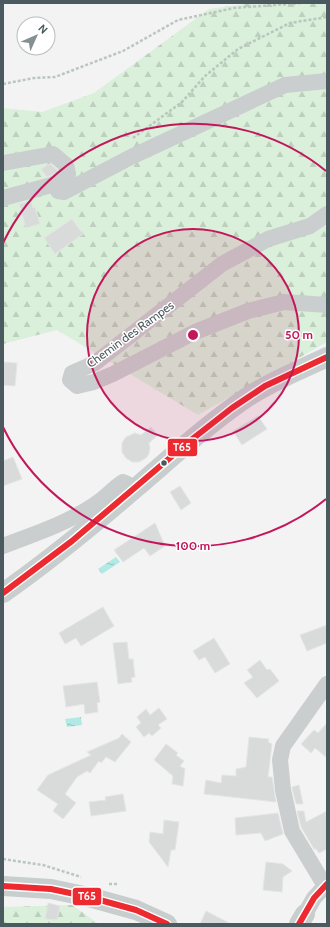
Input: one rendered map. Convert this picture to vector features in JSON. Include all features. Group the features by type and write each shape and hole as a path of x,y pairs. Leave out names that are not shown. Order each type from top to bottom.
{"main road":[{"path":"3,593 53,556 242,400 262,388 327,357"},
{"path":"3,886 116,893 136,910 166,924"}],"street":[{"path":"3,163 53,154 66,165 63,179 58,191 64,192 131,157 285,85 327,80"},
{"path":"3,198 63,179"},
{"name":"Chemin des Rampes","path":"327,214 310,226 268,239 222,264 95,363 72,373 70,380 77,386 94,382 113,374 195,332 248,311 284,302 327,305"},
{"path":"3,546 65,522 96,505 114,488 124,482 133,490"},
{"path":"302,919 314,898 326,885 292,831 283,790 280,760 283,746 327,684"}],"path":[{"path":"3,84 34,78 55,77 123,51 178,20 234,8 302,3"},
{"path":"128,142 182,102 205,76 238,49 290,23 327,17"},
{"path":"3,858 43,865 85,878"},
{"path":"106,884 116,893"}],"green space":[{"path":"252,3 327,3 327,342 198,415 57,330 3,344 3,108 42,112 94,93 209,9"},
{"path":"72,905 99,924 3,924 3,907"}],"water":[{"path":"116,557 120,562 102,574 98,569"},
{"path":"81,717 82,725 67,727 65,719"}],"building":[{"path":"50,164 58,171 47,177 41,169"},
{"path":"31,201 33,208 35,207 40,224 26,228 19,204"},
{"path":"72,219 83,234 55,254 44,238"},
{"path":"3,362 17,363 15,386 3,385"},
{"path":"258,416 267,429 242,445 233,431"},
{"path":"151,427 158,435 149,443 149,454 146,458 139,462 132,462 126,458 122,452 122,443 126,437 135,433 141,435"},
{"path":"13,457 22,479 3,486 3,461"},
{"path":"180,486 191,503 181,510 170,492"},
{"path":"155,523 165,546 150,556 144,548 123,562 114,550"},
{"path":"103,607 114,626 81,646 76,638 65,644 59,633"},
{"path":"327,625 327,643 307,651 300,635"},
{"path":"214,638 230,664 215,673 205,657 199,660 193,651"},
{"path":"127,642 129,659 133,659 135,677 131,678 132,682 118,684 113,643"},
{"path":"260,660 267,670 270,669 279,681 257,698 244,683 253,677 247,670"},
{"path":"97,682 100,702 97,703 98,712 85,714 84,704 66,707 63,686"},
{"path":"159,708 167,719 158,725 161,728 152,736 149,733 144,737 136,727 141,723 137,717 146,709 150,715"},
{"path":"327,723 327,758 315,748 311,753 301,744 314,730 318,733"},
{"path":"122,734 131,742 115,762 106,757 101,763 99,761 90,773 87,771 77,777 65,794 76,803 63,819 53,811 58,804 37,790 48,775 91,755 87,752 119,738"},
{"path":"249,737 269,739 268,742 272,744 268,777 272,777 276,802 204,794 206,780 221,783 222,775 236,776 236,769 246,767"},
{"path":"166,744 178,753 176,755 184,761 180,766 185,769 183,786 172,784 173,776 154,760"},
{"path":"299,785 303,804 296,804 292,788"},
{"path":"123,794 126,811 91,816 89,802 106,800 105,797"},
{"path":"297,811 304,811 306,822 327,811 327,849 319,853 316,849 314,849 301,827"},
{"path":"278,813 283,834 265,841 261,833 236,835 235,818"},
{"path":"164,820 179,822 175,850 171,850 168,867 149,842 150,832 163,834"},
{"path":"266,862 283,864 292,871 283,877 282,892 263,890"},
{"path":"48,903 60,906 57,920 45,919"},
{"path":"206,911 231,924 200,924"}],"transit line":[{"name":"T65","path":"3,593 72,541 191,440 232,408 265,386 327,357"},
{"name":"T65","path":"299,924 314,898 327,884"},
{"name":"T65","path":"3,886 51,889 89,897 136,910 167,924"}]}
